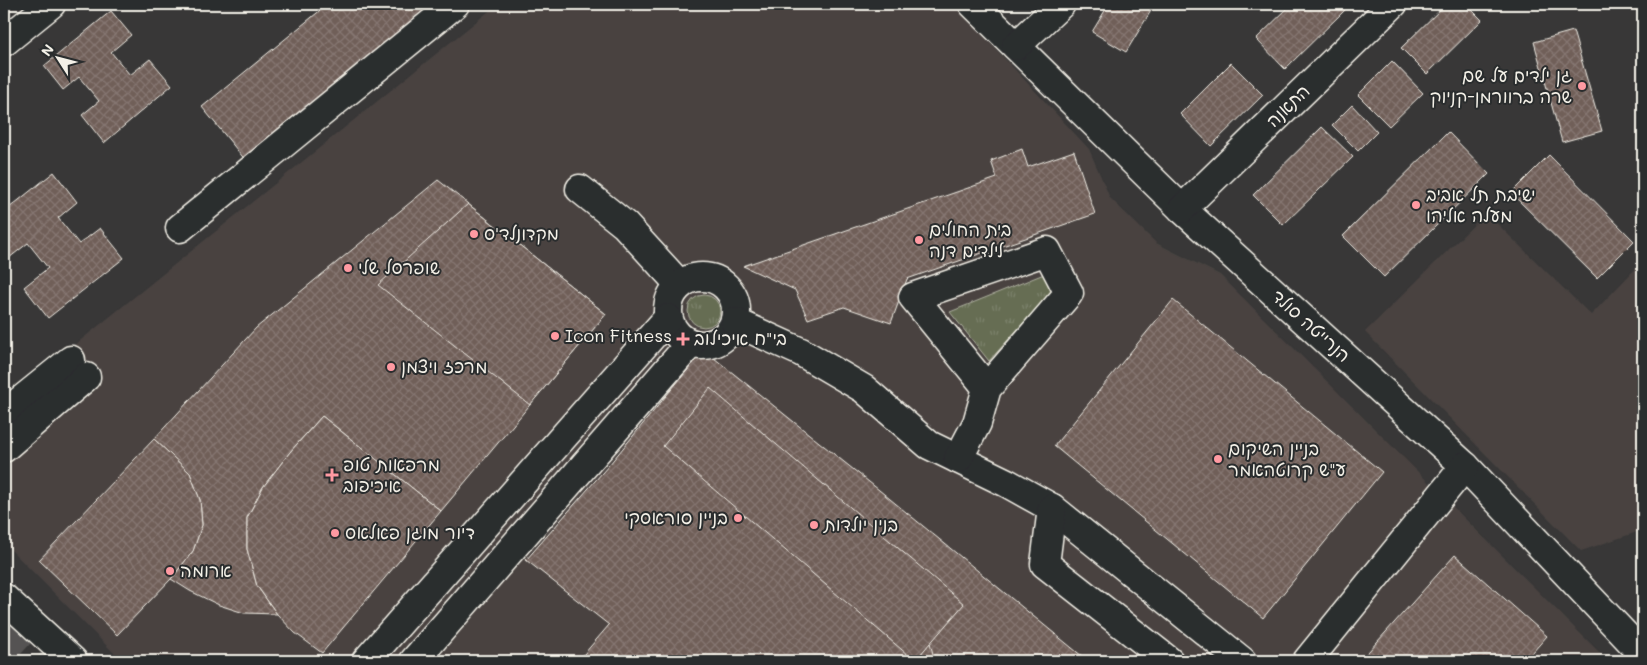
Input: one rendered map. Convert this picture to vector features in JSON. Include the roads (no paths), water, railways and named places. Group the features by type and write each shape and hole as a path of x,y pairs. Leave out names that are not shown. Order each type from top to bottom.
{"street":[{"path":"4,42 51,4"},
{"path":"180,228 455,4"},
{"name":"הנרייטה סולד","path":"973,4 1182,209 1465,466 1643,654"},
{"path":"1016,46 1061,4"},
{"name":"התאנה","path":"1182,209 1393,4"},
{"path":"580,189 625,225 680,284"},
{"path":"958,459 977,423 987,388 1068,293 1047,251 913,297 987,388"},
{"path":"701,277 712,278 722,283 729,290 734,300 736,311 735,322 730,332 712,345 701,346 690,344 675,334 668,318 667,308 674,291 680,284 690,279 701,277"},
{"path":"366,661 668,318"},
{"path":"735,322 801,352 864,389 929,445 1007,483 1052,508 1242,661"},
{"path":"414,661 690,344"},
{"path":"4,414 79,368"},
{"path":"4,425 40,401 79,368"},
{"path":"4,448 79,368"},
{"path":"1307,661 1465,466"},
{"path":"1052,508 1045,564 1168,661"},
{"path":"4,598 73,661"}],"tunnel":[{"path":"4,631 37,661"}],"place":[{"name":"גן ילדים על שם שרה ברוורמן-קניוק","path":"1582,86"},
{"name":"ישיבת תל אביב מעלה אליהו","path":"1416,205"},
{"name":"מקדונלד'ס","path":"474,234"},
{"name":"בית החולים לילדים דנה","path":"919,240"},
{"name":"שופרסל שלי","path":"348,268"},
{"name":"Icon Fitness","path":"555,336"},
{"name":"בי\"ח איכילוב","path":"683,339"},
{"name":"מרכז ויצמן","path":"391,367"},
{"name":"בניין השיקום ע\"ש קרוטהאמר","path":"1218,459"},
{"name":"מרפאות טופ איכיפוב","path":"332,475"},
{"name":"בניין סוראסקי","path":"738,518"},
{"name":"בנין יולדות","path":"814,525"},
{"name":"דיור מוגן פאלאס","path":"335,533"},
{"name":"ארומה","path":"170,571"}]}
